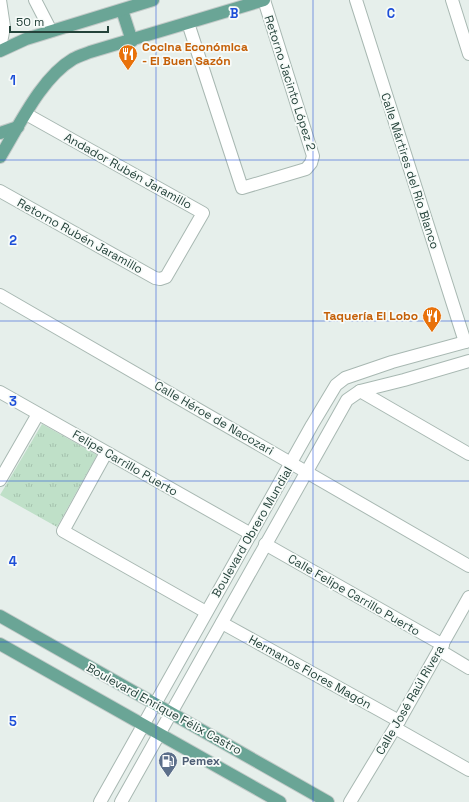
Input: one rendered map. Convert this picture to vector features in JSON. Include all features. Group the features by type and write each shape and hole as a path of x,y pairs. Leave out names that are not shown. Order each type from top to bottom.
{"main road":[{"path":"0,51 26,39 153,0"},
{"path":"0,157 26,114 50,79 74,59 264,0"},
{"path":"122,10 132,40"},
{"path":"0,133 18,127"},
{"name":"Boulevard Enrique Félix Castro","path":"0,616 328,802"},
{"name":"Boulevard Enrique Félix Castro","path":"0,644 280,802"}],"street":[{"path":"0,0 4,27 0,48"},
{"path":"35,0 51,31"},
{"name":"Retorno Jacinto López 2","path":"188,23 242,188 306,169 311,163 313,156 264,0"},
{"name":"Calle Mártires del Río Blanco","path":"356,0 467,341"},
{"path":"452,0 469,54"},
{"name":"Andador Rubén Jaramillo","path":"26,114 203,213 166,277 160,279"},
{"name":"Retorno Rubén Jaramillo","path":"0,191 154,278 160,279"},
{"name":"Calle Héroe de Nacozari","path":"0,295 469,566"},
{"name":"Boulevard Obrero Mundial","path":"100,802 225,578 336,385 345,378 392,362 467,341"},
{"name":"Boulevard Obrero Mundial","path":"121,802 347,400 360,391 469,361"},
{"path":"360,391 469,454"},
{"name":"Felipe Carrillo Puerto","path":"0,392 251,534"},
{"path":"0,480 38,414"},
{"path":"106,453 63,531 206,612"},
{"name":"Calle Felipe Carrillo Puerto","path":"265,544 441,648 469,668"},
{"path":"225,578 241,588"},
{"name":"Calle José Raúl Rivera","path":"350,802 397,725 469,598"},
{"name":"Hermanos Flores Magón","path":"222,623 397,725 469,770"}],"green space":[{"path":"42,424 97,455 57,527 0,495"}],"place":[{"name":"Cocina Económica - El Buen Sazón","path":"128,71"},
{"name":"Taquería El Lobo","path":"432,333"},
{"name":"Pemex","path":"168,778"}]}
